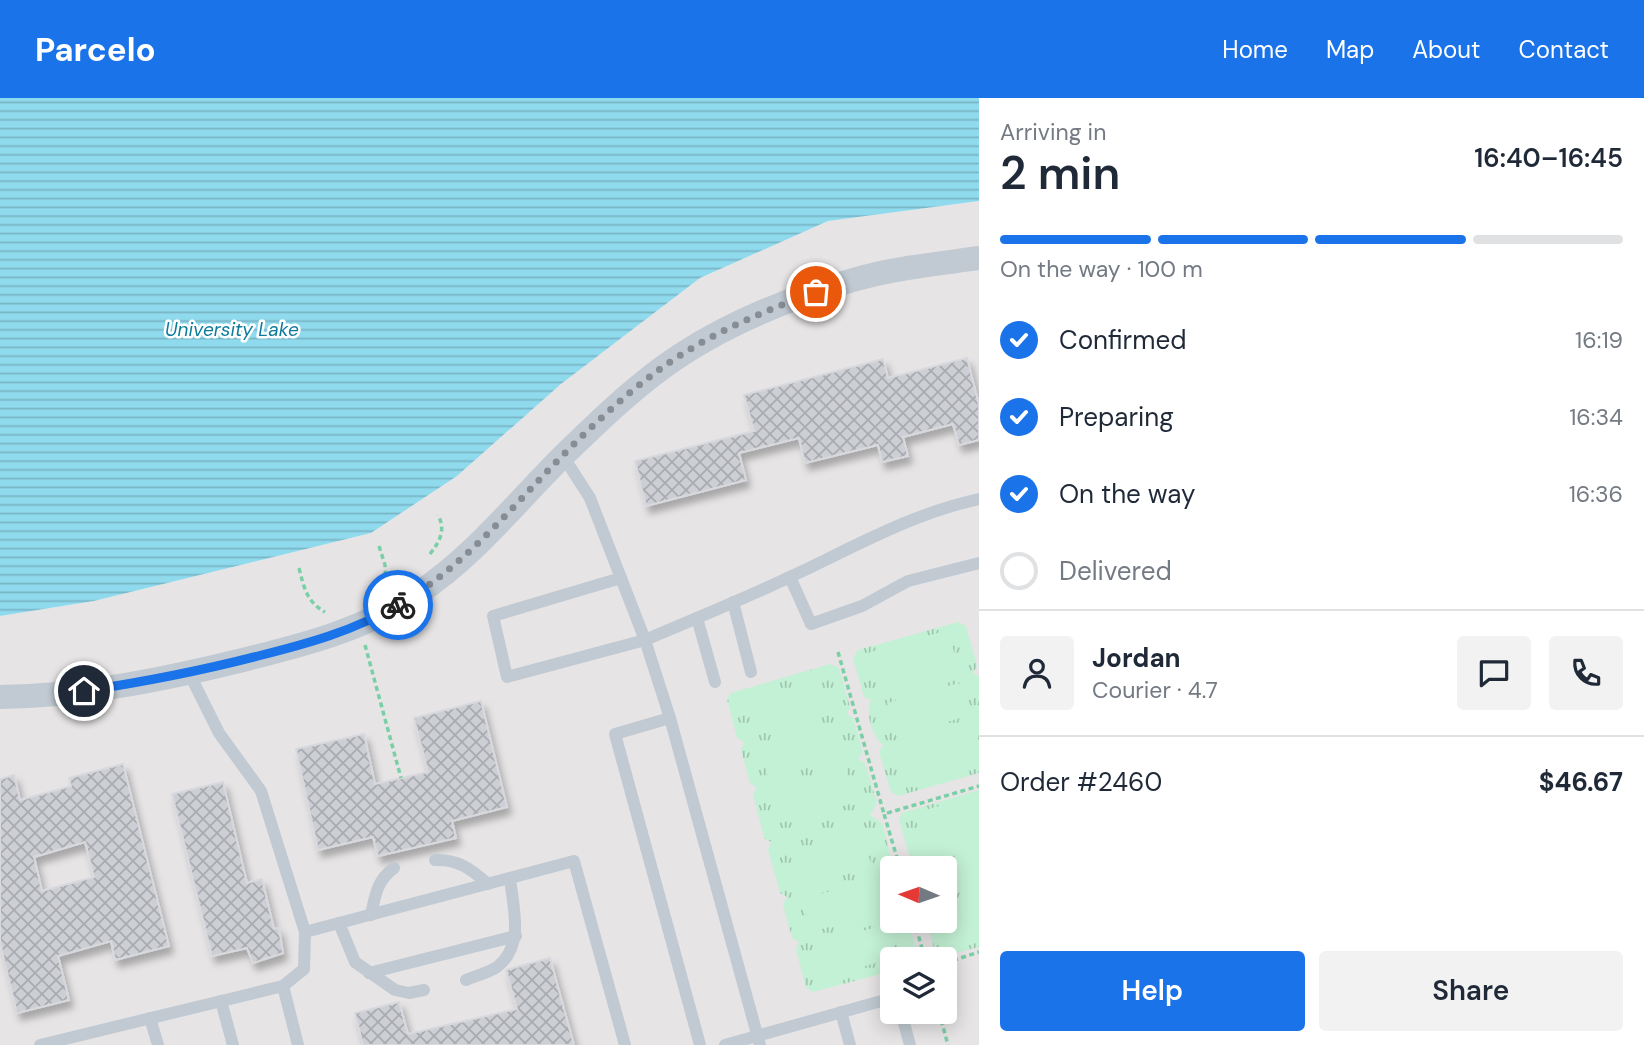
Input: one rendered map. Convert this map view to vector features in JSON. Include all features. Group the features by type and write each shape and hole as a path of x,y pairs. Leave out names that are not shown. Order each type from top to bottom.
{"street":[{"path":"0,697 84,691 189,673 310,643 348,630 383,614 449,572 606,415 661,368 697,345 744,320 855,279 979,258"}],"lane":[{"path":"563,456 590,498 645,640 670,718 759,1040"},
{"path":"621,578 493,616 507,677 645,640 789,578 872,537 979,499"},
{"path":"789,578 811,624 862,606 908,581 979,563"},
{"path":"733,602 751,672"},
{"path":"697,618 715,682"},
{"path":"40,1045 82,1040 150,1018 283,986 304,970 305,932 261,791 219,733 189,673"},
{"path":"670,718 615,734 700,1045"},
{"path":"435,860 449,859 470,868 488,884"},
{"path":"305,932 574,861 625,1045"},
{"path":"372,915 375,892 383,876 394,869"},
{"path":"466,980 496,968 511,952 516,936 510,878"},
{"path":"340,923 355,962 395,990 409,993 424,990"},
{"path":"369,973 516,936"},
{"path":"283,986 298,1045"},
{"path":"221,1001 233,1045"},
{"path":"725,1045 759,1040 880,1001"},
{"path":"841,1012 850,1045"},
{"path":"150,1018 158,1045"},
{"path":"904,1024 910,1045"}],"path":[{"path":"425,562 442,534 442,523 438,515"},
{"path":"379,546 387,584 382,596"},
{"path":"299,568 306,593 312,603 336,615"},
{"path":"387,584 396,583"},
{"path":"363,640 401,778"},
{"path":"838,652 896,856"},
{"path":"884,814 979,786"},
{"path":"957,959 979,952"},
{"path":"942,1024 948,1045"}],"shaded area":[{"path":"979,201 979,1045 0,1045 0,616 94,601 371,533 457,476 561,384 700,278 828,221"}],"green space":[{"path":"958,622 966,626 977,666 973,673 979,676 979,773 898,796 891,792 879,752 883,745 871,724 871,700 864,697 853,658 858,650"},
{"path":"948,630 961,677 883,699 870,652"},
{"path":"830,664 839,668 850,707 847,714 853,718 863,752 858,759 865,763 877,803 870,815 882,823 890,856 880,856 880,933 912,933 916,947 880,947 880,974 813,992 806,988 796,949 799,942 792,938 783,905 787,897 780,893 768,850 771,842 764,838 753,794 757,788 750,783 741,750 744,742 737,738 727,699 731,693"},
{"path":"821,680 830,713 757,733 748,700"},
{"path":"959,683 968,716 896,736 887,703"},
{"path":"973,719 979,742 979,768 908,788 895,741"},
{"path":"833,724 842,758 769,778 760,744"},
{"path":"845,769 854,803 781,823 772,789"},
{"path":"979,790 979,947 957,953 957,947 934,947 930,933 957,933 957,856 909,856 899,819 902,813"},
{"path":"979,795 979,846 942,856 926,856 914,813"},
{"path":"862,834 872,867 799,888 790,854"},
{"path":"979,851 979,887 957,893 957,857"},
{"path":"875,879 880,897 880,913 811,932 802,899"},
{"path":"979,892 979,942 957,948 951,947 947,933 957,933 957,898"},
{"path":"880,926 880,933 890,933 894,947 880,947 880,962 823,978 814,944"}],"water":[{"name":"University Lake","path":"0,98 979,98 979,201 828,221 700,278 561,384 457,476 371,533 94,601 0,616"}],"building":[{"path":"967,358 979,405 979,440 959,445 953,424 903,437 908,456 882,462 878,445 805,463 799,438 739,453 746,480 646,506 635,461 754,431 744,395 883,359 888,378"},
{"path":"481,701 507,807 452,821 456,838 378,856 373,837 318,850 296,749 364,734 375,784 428,772 414,718"},
{"path":"123,764 169,946 115,960 111,941 58,956 69,1000 17,1013 0,943 0,779 14,775 20,800 71,786 69,778","holes":["85,842 94,877 42,891 34,857"]},
{"path":"223,782 247,883 262,879 274,929 279,928 283,953 253,963 247,948 212,956 172,794"},
{"path":"550,958 574,1045 363,1045 355,1013 399,1002 408,1034 517,1009 506,970"}],"way so far":[{"path":"398,605 449,572 563,456 661,368 744,320 816,292"}],"route":[{"path":"84,691 197,672 310,643 348,630 398,605"}]}
